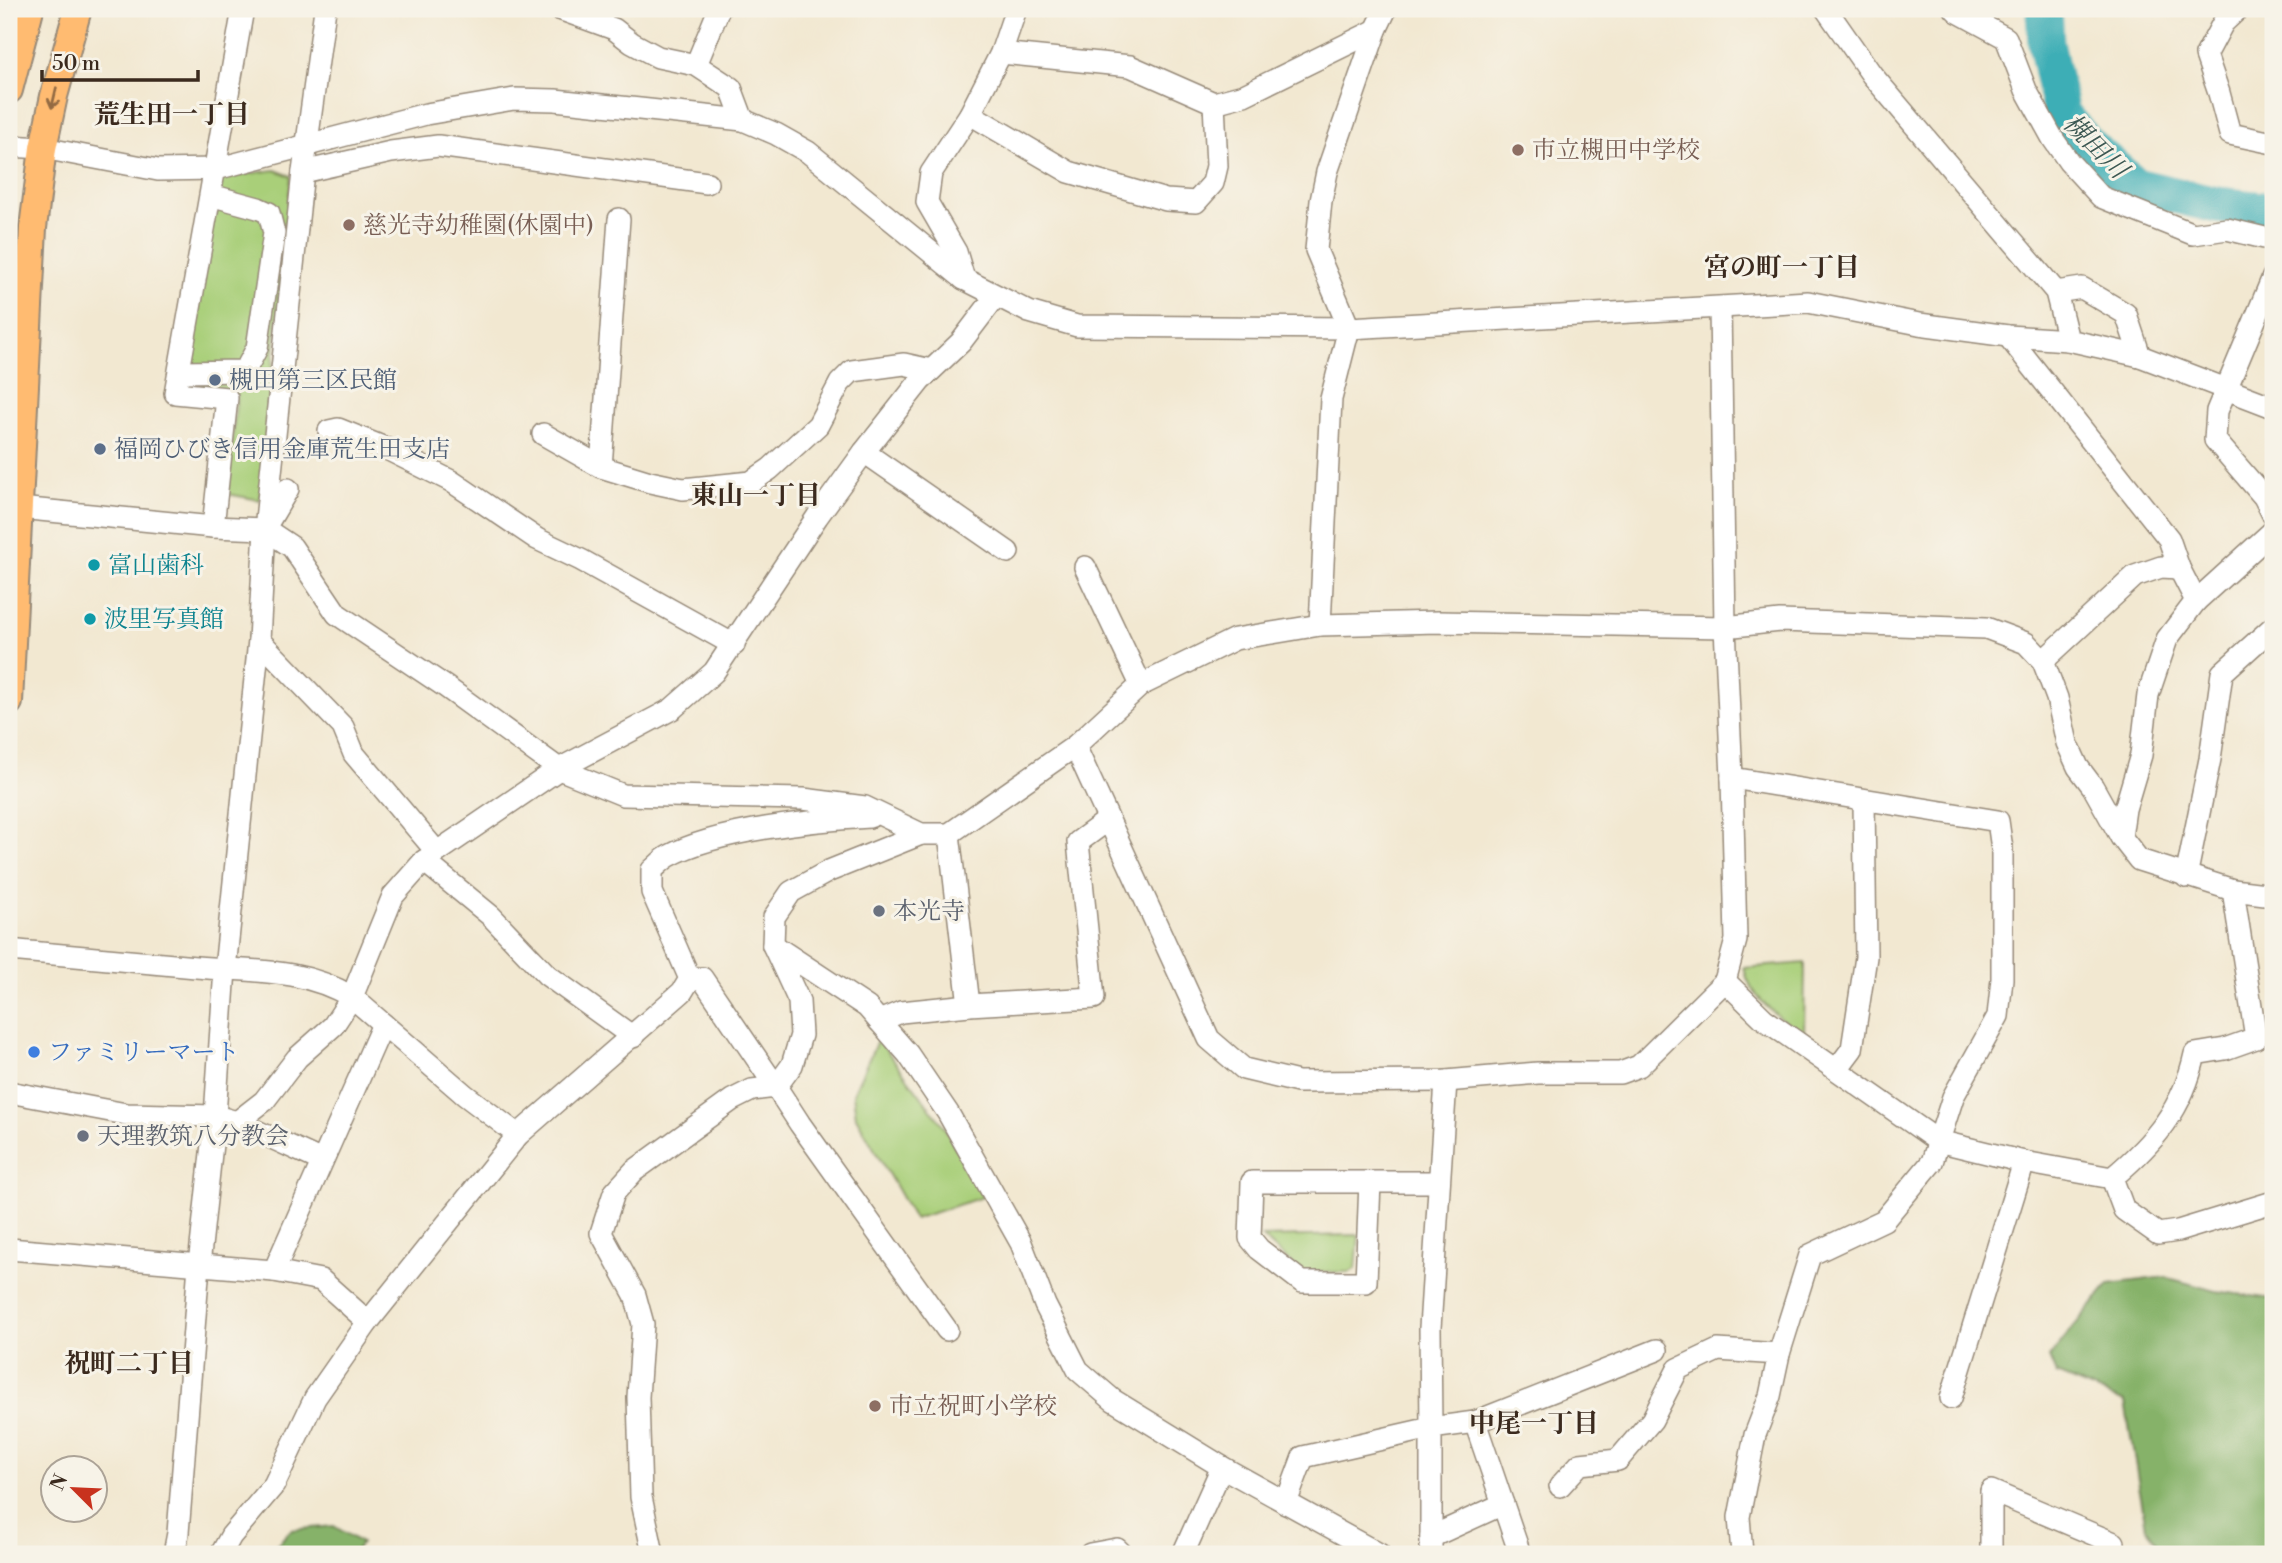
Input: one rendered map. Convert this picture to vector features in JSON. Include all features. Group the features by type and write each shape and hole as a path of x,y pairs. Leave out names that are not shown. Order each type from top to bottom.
{"main road":[{"path":"9,90 30,9"},
{"path":"9,702 15,507 33,228 54,96 78,9"}],"street":[{"path":"213,527 228,398 175,393 243,9"},
{"path":"174,1554 215,1116 225,970 259,640 265,529 303,172 309,144 325,9"},
{"path":"321,34 334,9"},
{"path":"559,9 614,29 632,43 658,57 696,65 731,88 743,120"},
{"path":"614,29 622,9"},
{"path":"696,65 719,9"},
{"path":"964,279 956,253 927,202 931,173 970,114 1001,53 1016,9"},
{"path":"1320,625 1331,399 1349,328 1317,250 1321,201 1327,172 1376,30 1386,9"},
{"path":"1826,9 1872,75 2056,292 2068,340"},
{"path":"1955,9 2006,38 2026,90 2053,139 2069,162 2101,197 2193,234 2227,229 2273,240"},
{"path":"2238,9 2223,23 2206,55 2220,93 2230,134 2273,143"},
{"path":"1001,53 1130,66 1214,103 1244,95 1376,30"},
{"path":"9,146 44,148 158,170 216,169 426,114 514,99 555,100 743,120 808,152 964,279 1029,312 1077,326 1349,328 1808,302 1919,324 2008,336 2068,340 2140,356 2273,407"},
{"path":"970,114 1069,172 1166,200 1196,202 1213,183 1217,166 1214,103"},
{"path":"303,172 391,152 438,146 707,183"},
{"path":"214,196 258,208 287,212"},
{"path":"183,372 242,371 257,348 274,233 269,213 258,208"},
{"path":"601,467 619,219"},
{"path":"2273,277 2217,411 2215,440 2264,497 2273,515"},
{"path":"2056,292 2082,288 2126,314 2140,356"},
{"path":"237,1122 264,1101 297,1058 333,1026 352,997 393,896 430,856 559,769 672,709 714,672 817,517 864,452 920,381 961,342 996,296"},
{"path":"1075,746 1209,1039 1244,1069 1297,1082 1446,1081 1538,1073 1620,1073 1639,1066 1725,981 1736,940 1725,627 1720,308"},
{"path":"2008,336 2169,539 2179,568 2196,601"},
{"path":"543,434 601,467 650,482 683,489 751,482 770,469 818,425 839,383 852,371 904,364 931,370"},
{"path":"329,431 338,429 385,448 451,481 537,539 581,560 734,645"},
{"path":"864,452 1008,552"},
{"path":"265,529 288,489"},
{"path":"15,507 213,527 265,529 292,547 337,614 446,687 559,769 623,795 803,799 864,807 921,834"},
{"path":"2121,837 2125,809 2141,755 2148,695 2167,639 2196,601 2273,531"},
{"path":"1085,567 1141,685"},
{"path":"2043,662 2135,576 2161,567 2179,568"},
{"path":"653,1554 641,1497 638,1397 643,1324 635,1295 601,1233 614,1193 634,1171 732,1100 752,1090 776,1087 792,1065 801,1035 799,1001 773,945 774,917 791,892 829,871 921,834 950,834 1075,746 1141,685 1235,639 1320,625 1438,622 1725,627 1780,621 1986,628 2026,643 2043,662 2057,698 2067,743 2078,767 2093,787 2121,837 2139,860 2233,890 2273,895"},
{"path":"2186,877 2210,759 2222,673 2273,627"},
{"path":"259,640 343,727 354,754 430,856 547,975 633,1037"},
{"path":"1732,778 1998,821 2002,849 2002,979 1998,1016 1953,1097 1932,1162 1884,1220 1810,1255 1779,1354 1770,1396 1755,1435 1739,1517 1742,1554"},
{"path":"1837,1069 1852,1049 1866,957 1864,801"},
{"path":"690,979 652,892 652,870 667,857 706,841 760,830 833,819 883,816"},
{"path":"879,1021 901,1012 1094,998 1078,842 1108,820"},
{"path":"950,834 970,1005"},
{"path":"2112,1178 2138,1156 2171,1116 2189,1082 2195,1054 2225,1049 2256,1038 2233,890"},
{"path":"773,945 867,1007 908,1054 948,1113 1021,1243 1045,1305 1078,1370 1113,1400 1222,1467 1379,1554"},
{"path":"9,950 225,970 272,971 332,985 352,997 465,1095 518,1135"},
{"path":"690,979 702,978 800,1124 947,1330"},
{"path":"221,1554 231,1536 274,1485 315,1398 368,1322 518,1135 633,1037 682,992 690,979"},
{"path":"1725,981 1764,1019 1938,1141 2024,1162 2112,1178"},
{"path":"274,1271 383,1024"},
{"path":"1431,1546 1430,1328 1446,1081"},
{"path":"9,1092 127,1114 215,1116 237,1122 323,1161"},
{"path":"1951,1398 2024,1162"},
{"path":"2112,1178 2124,1210 2158,1234 2178,1231 2273,1202"},
{"path":"1370,1182 1366,1282 1302,1282 1259,1249 1250,1238 1252,1182 1370,1182 1439,1182"},
{"path":"9,1249 274,1271 321,1280 368,1322"},
{"path":"1286,1503 1303,1457 1431,1428 1475,1422 1657,1350"},
{"path":"1560,1486 1580,1464 1618,1460 1652,1420 1678,1368 1718,1350 1779,1354"},
{"path":"1475,1422 1520,1554"},
{"path":"1182,1554 1222,1467"},
{"path":"1992,1554 1991,1490 2114,1543 2114,1554"},
{"path":"1431,1546 1503,1504"},
{"path":"1090,1554 1117,1549 1122,1554"}],"green space":[{"path":"275,170 291,176 260,500 227,494 237,392 180,388 218,178"},
{"path":"1805,963 1804,1034 1767,1007 1753,989 1744,968"},
{"path":"878,1039 945,1128 983,1197 914,1219 856,1117 853,1094"},
{"path":"1359,1235 1356,1268 1350,1272 1302,1273 1262,1237"},
{"path":"2165,1277 2216,1291 2273,1299 2273,1554 2165,1554 2146,1527 2125,1402 2056,1374 2049,1357 2109,1284"},
{"path":"334,1526 361,1543 354,1554 268,1554 291,1530"}],"waterway":[{"name":"槻田川","path":"2044,9 2046,43 2061,114 2089,146 2135,186 2217,205 2273,211"}],"place":[{"name":"市立槻田中学校","path":"1518,150"},
{"name":"慈光寺幼稚園(休園中)","path":"349,225"},
{"name":"槻田第三区民館","path":"215,380"},
{"name":"福岡ひびき信用金庫荒生田支店","path":"100,449"},
{"name":"富山歯科","path":"94,565"},
{"name":"波里写真館","path":"90,619"},
{"name":"本光寺","path":"879,911"},
{"name":"ファミリーマート","path":"34,1052"},
{"name":"天理教筑八分教会","path":"83,1136"},
{"name":"市立祝町小学校","path":"875,1406"}],"district":[{"name":"荒生田一丁目","path":"172,114"},
{"name":"宮の町一丁目","path":"1782,267"},
{"name":"東山一丁目","path":"756,495"},
{"name":"祝町二丁目","path":"129,1363"},
{"name":"中尾一丁目","path":"1534,1423"}]}
